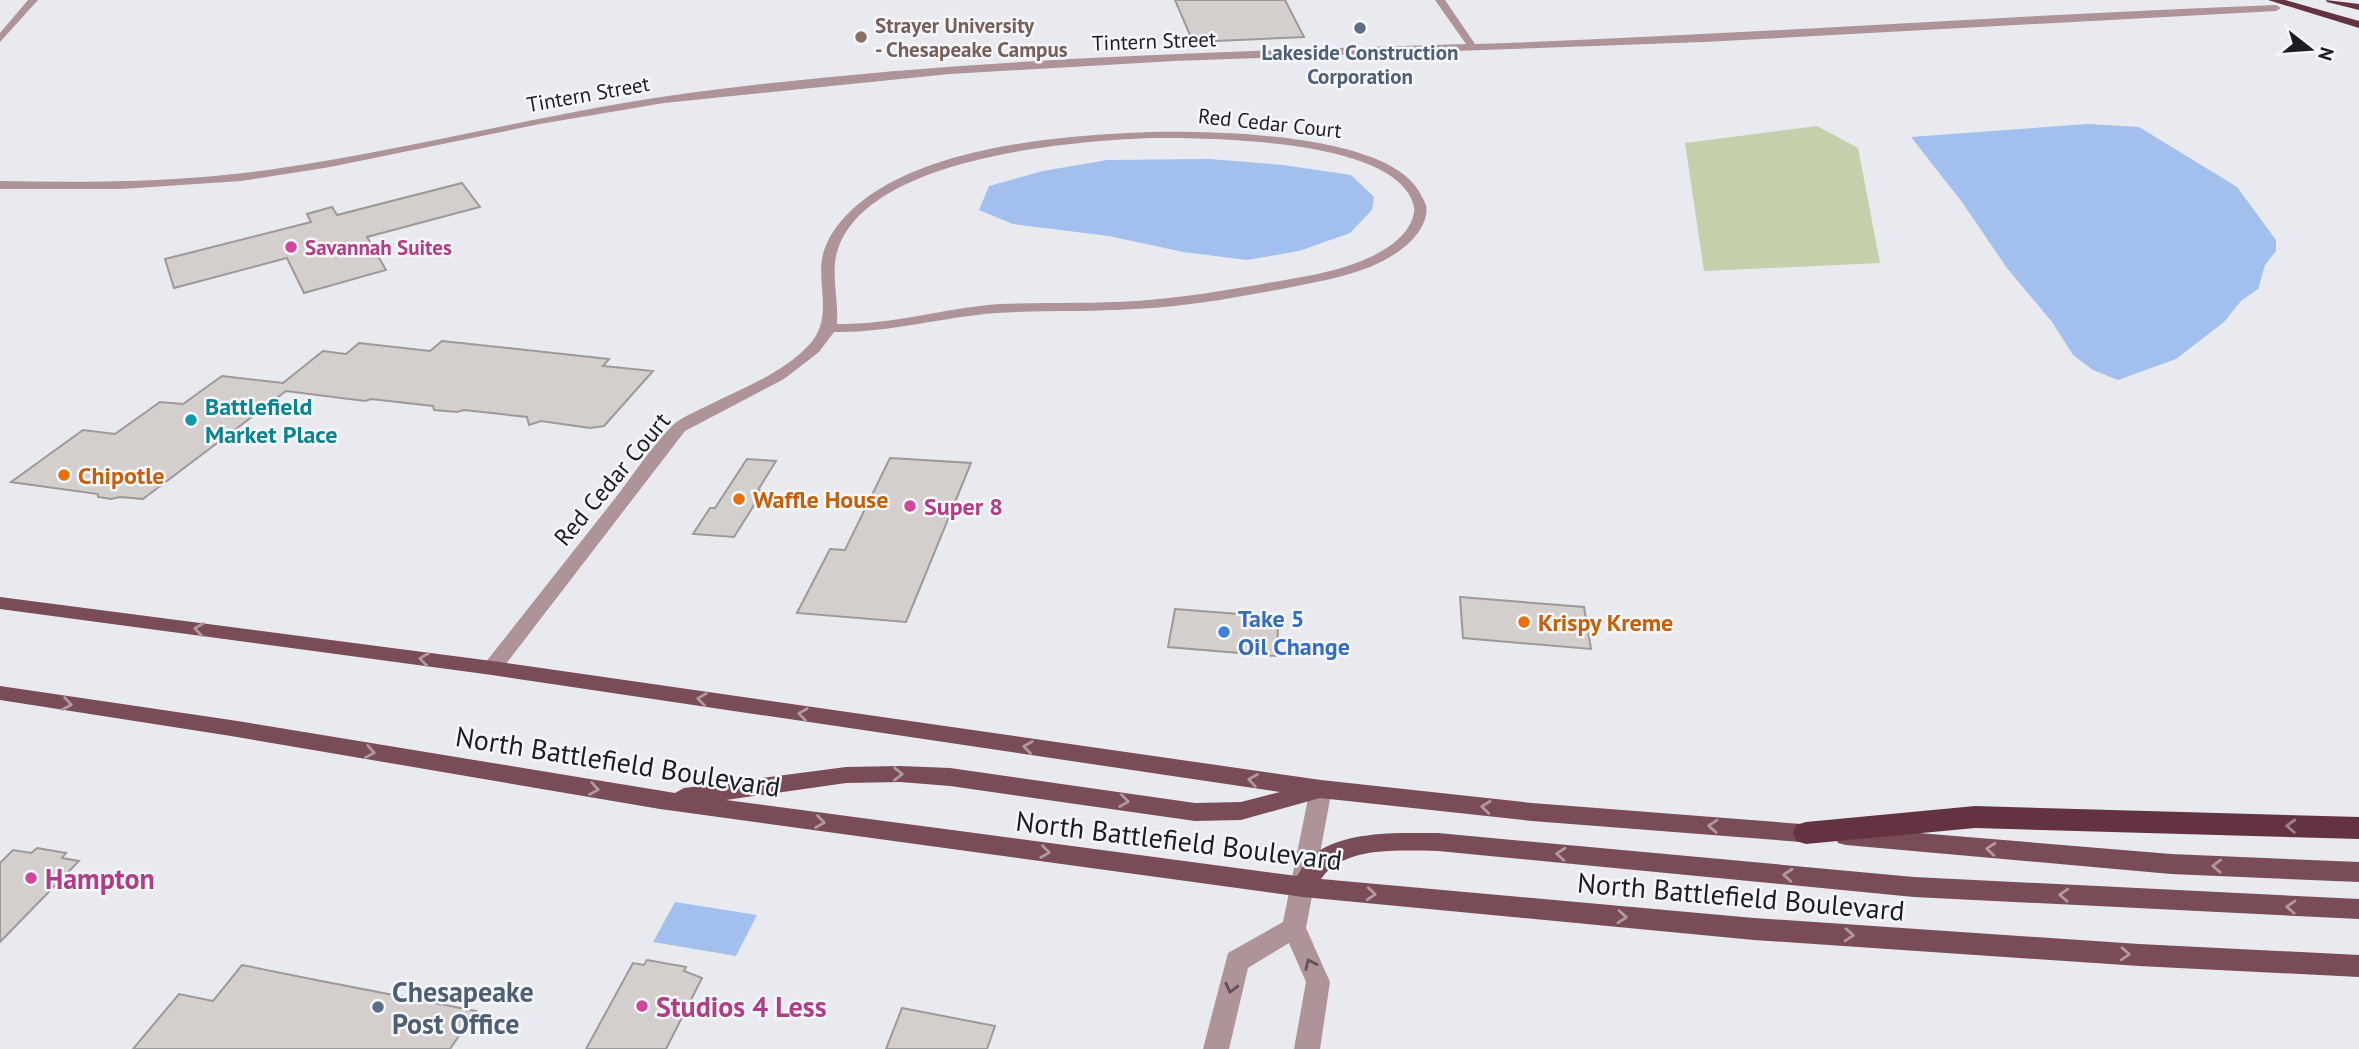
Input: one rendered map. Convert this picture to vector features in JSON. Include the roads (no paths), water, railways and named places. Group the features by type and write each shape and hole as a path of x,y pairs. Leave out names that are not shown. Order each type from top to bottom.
{"highway":[{"path":"2332,0 2359,8"},
{"path":"2274,4 2309,10 2359,26"},
{"path":"1805,833 1975,817 2359,828"}],"main road":[{"path":"0,603 492,668 1321,789 1532,812 2171,864 2359,872"},
{"name":"North Battlefield Boulevard","path":"0,694 231,728 660,800 1303,887 1754,929 2139,955 2359,966"},
{"path":"660,800 846,775 900,774 950,777 1195,812 1241,811 1321,789"},
{"path":"1303,887 1320,861 1354,848 1400,842 1438,842 1914,887 2359,909"}],"street":[{"path":"0,39 33,0"},
{"path":"1440,0 1472,46"},
{"path":"2249,0 2274,4"},
{"name":"Tintern Street","path":"0,185 118,187 246,177 361,159 627,105 810,84 1096,63 1623,42 2274,4"},
{"name":"Red Cedar Court","path":"492,668 679,428 702,413 790,368 814,348 830,328 830,251 843,229 862,209 888,190 931,170 993,152 1050,143 1152,135 1255,139 1306,145 1355,155 1389,168 1418,195 1422,211 1414,229 1396,247 1370,262 1321,277 1177,301 1115,306 979,310 866,327 830,328"},
{"path":"1307,1049 1318,982 1293,929 1321,789"},
{"path":"1216,1049 1237,961 1293,929"}],"water":[{"path":"2088,124 2139,127 2237,187 2276,240 2276,251 2265,265 2258,289 2241,301 2224,322 2176,359 2118,380 2093,370 2073,355 2052,322 2007,268 1962,202 1911,137"},
{"path":"1209,159 1283,165 1351,175 1374,197 1372,210 1350,233 1299,251 1247,260 1183,252 1109,236 1013,224 979,210 989,186 1043,171 1107,160"},
{"path":"675,902 757,915 736,956 653,942"}],"place":[{"name":"Lakeside Construction Corporation","path":"1360,28"},
{"name":"Strayer University - Chesapeake Campus","path":"861,37"},
{"name":"Savannah Suites","path":"291,247"},
{"name":"Battlefield Market Place","path":"191,420"},
{"name":"Chipotle","path":"64,475"},
{"name":"Waffle House","path":"739,499"},
{"name":"Super 8","path":"910,506"},
{"name":"Krispy Kreme","path":"1524,622"},
{"name":"Take 5 Oil Change","path":"1224,632"},
{"name":"Hampton","path":"31,878"},
{"name":"Studios 4 Less","path":"642,1006"},
{"name":"Chesapeake Post Office","path":"378,1007"}]}
